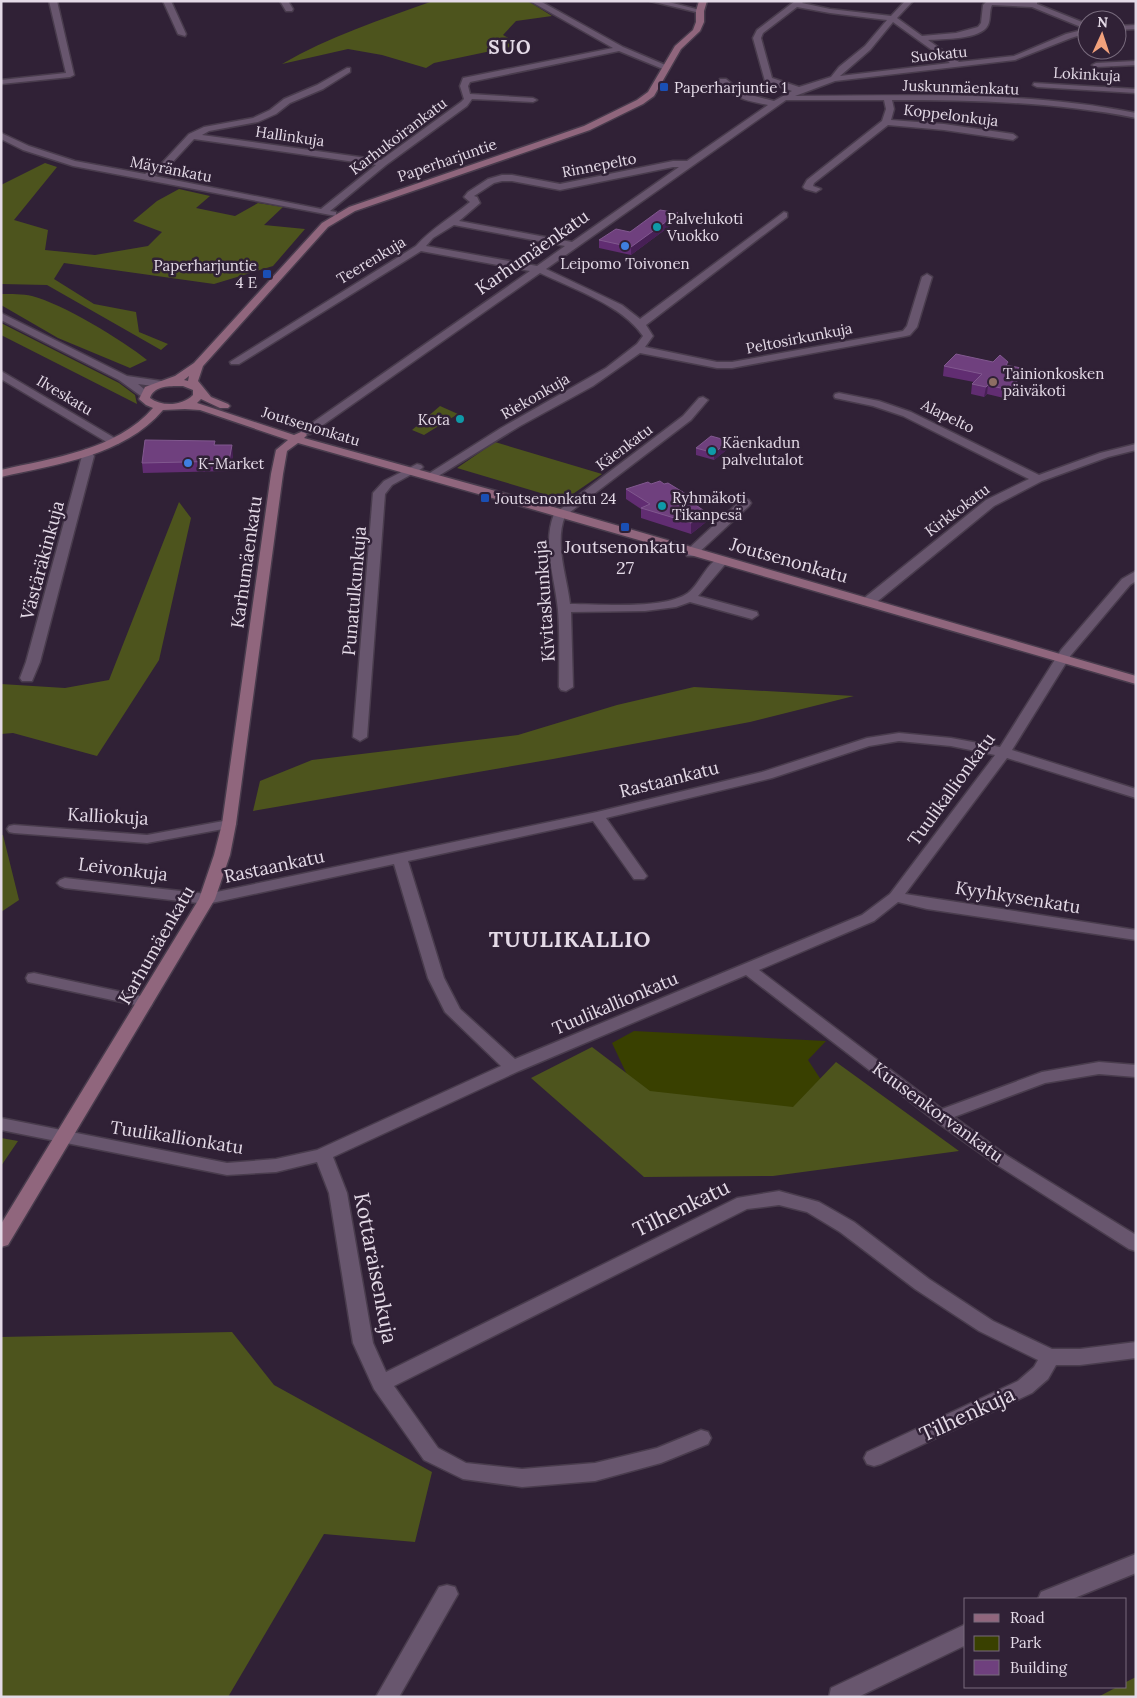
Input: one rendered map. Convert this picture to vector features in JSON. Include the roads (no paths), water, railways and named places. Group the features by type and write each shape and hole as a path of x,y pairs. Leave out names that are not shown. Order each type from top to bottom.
{"street":[{"path":"1,82 70,75 52,1"},
{"path":"167,1 182,34"},
{"path":"284,1 289,9"},
{"path":"534,1 620,49 666,68"},
{"path":"654,1 702,6"},
{"path":"834,79 839,71 871,44 909,1"},
{"path":"723,81 735,94 749,99 788,96 784,86 768,78 757,38 760,32 798,3 830,11 892,18 923,38 958,65"},
{"path":"923,38 964,35 981,29 984,26 987,5 990,3 1033,3 1077,24"},
{"name":"Paperharjuntie","path":"145,394 151,388 178,378 198,364 325,225 339,216 377,200 587,128 645,98 656,86 678,48 696,32 700,22 702,6"},
{"name":"Suokatu","path":"788,96 834,79 992,62 1030,55 1077,33"},
{"name":"Karhukoirankatu","path":"324,211 383,163 464,104 468,99 464,86 466,80 620,49"},
{"path":"1096,65 1136,63"},
{"path":"146,178 164,165 192,136 207,129 255,120 273,112 287,101 320,87 347,70"},
{"name":"Lokinkuja","path":"1037,85 1136,91"},
{"path":"468,96 533,100"},
{"name":"Juskunmäenkatu","path":"788,96 888,99 991,99 1098,108 1136,116"},
{"name":"Karhumäenkatu","path":"1,1240 207,899 222,855 229,824 241,724 272,516 276,474 282,450 688,164 788,96"},
{"path":"816,189 808,187 810,182 886,122 890,109 888,99"},
{"name":"Koppelonkuja","path":"886,122 944,127 1013,137"},
{"name":"Mäyränkatu","path":"1,136 26,148 73,163 324,211 339,216"},
{"name":"Hallinkuja","path":"192,136 383,163"},
{"name":"Rinnepelto","path":"452,222 475,202 469,197 471,194 491,181 512,178 560,187 673,164 688,164"},
{"path":"640,324 784,216"},
{"path":"419,248 430,236 452,222 575,245"},
{"name":"Teerenkuja","path":"235,362 419,248 466,255 540,270 618,307 640,324 648,336"},
{"name":"Peltosirkunkuja","path":"638,349 717,365 732,365 906,333 912,327 927,277"},
{"path":"1,316 123,378 145,394 144,399 147,402 160,407 143,425 114,442 86,452 1,474"},
{"name":"Riekonkuja","path":"431,476 600,377 638,349 648,336"},
{"path":"182,405 196,400 198,396 198,388 193,381 198,364"},
{"name":"Ilveskatu","path":"1,374 114,442"},
{"path":"123,378 161,384 184,384 198,388"},
{"name":"Joutsenonkatu","path":"198,388 207,399 213,402 301,435 431,476 1136,680"},
{"name":"Alapelto","path":"839,396 875,403 907,414 1038,478"},
{"name":"Käenkatu","path":"560,514 687,418 704,400"},
{"name":"Joutsenonkatu","path":"160,407 182,405 202,407 260,428 301,435"},
{"name":"Kirkkokatu","path":"868,602 978,511 1004,495 1038,478 1084,461 1132,451"},
{"name":"Västäräkinkuja","path":"27,678 33,662 88,456 86,452"},
{"name":"Punatulkunkuja","path":"360,737 379,494 388,483 413,469"},
{"path":"691,552 745,503"},
{"name":"Kivitaskunkuja","path":"560,514 557,518 555,549 564,608 566,687"},
{"path":"564,608 650,607 676,603 690,598 722,561"},
{"name":"Tuulikallionkatu","path":"1,1124 227,1169 257,1169 293,1164 323,1154 513,1067 868,918 895,896 1004,752 1063,659 1126,582 1136,575"},
{"path":"690,598 752,615"},
{"name":"Rastaankatu","path":"207,899 597,816 766,775 867,742 899,737 951,742 1004,752 1136,794"},
{"path":"597,816 639,876"},
{"name":"Kalliokuja","path":"14,829 147,839 229,824"},
{"path":"400,859 436,978 453,1012 513,1067"},
{"name":"Leivonkuja","path":"65,883 207,899"},
{"name":"Kyyhkysenkatu","path":"895,896 927,904 1136,935"},
{"name":"Kuusenkorvankatu","path":"748,969 940,1116 1000,1159 1136,1244"},
{"path":"34,978 145,1002"},
{"path":"940,1116 1042,1078 1099,1068 1136,1071"},
{"name":"Kottaraisenkuja","path":"323,1154 338,1193 363,1343 381,1383 431,1454 463,1471 522,1478 595,1472 661,1455 702,1438"},
{"name":"Tilhenkatu","path":"381,1383 742,1203 779,1198 813,1207 847,1227 922,1284 986,1326 1050,1356 1080,1358 1136,1350"},
{"name":"Tilhenkuja","path":"874,1458 1025,1387 1041,1373 1050,1356"},
{"path":"1051,1598 1136,1563"},
{"path":"387,1697 447,1594"},
{"path":"838,1695 964,1635"}],"place":[{"name":"Paperharjuntie 1","path":"664,87"},
{"name":"Palvelukoti Vuokko","path":"657,227"},
{"name":"Leipomo Toivonen","path":"625,246"},
{"name":"Paperharjuntie 4 E","path":"267,274"},
{"name":"Tainionkosken päiväkoti","path":"993,382"},
{"name":"Kota","path":"460,419"},
{"name":"Käenkadun palvelutalot","path":"712,451"},
{"name":"K-Market","path":"188,463"},
{"name":"Joutsenonkatu 24","path":"485,498"},
{"name":"Ryhmäkoti Tikanpesä","path":"662,506"},
{"name":"Joutsenonkatu 27","path":"625,527"}],"district":[{"name":"SUO","path":"510,47"},
{"name":"TUULIKALLIO","path":"570,939"}]}
